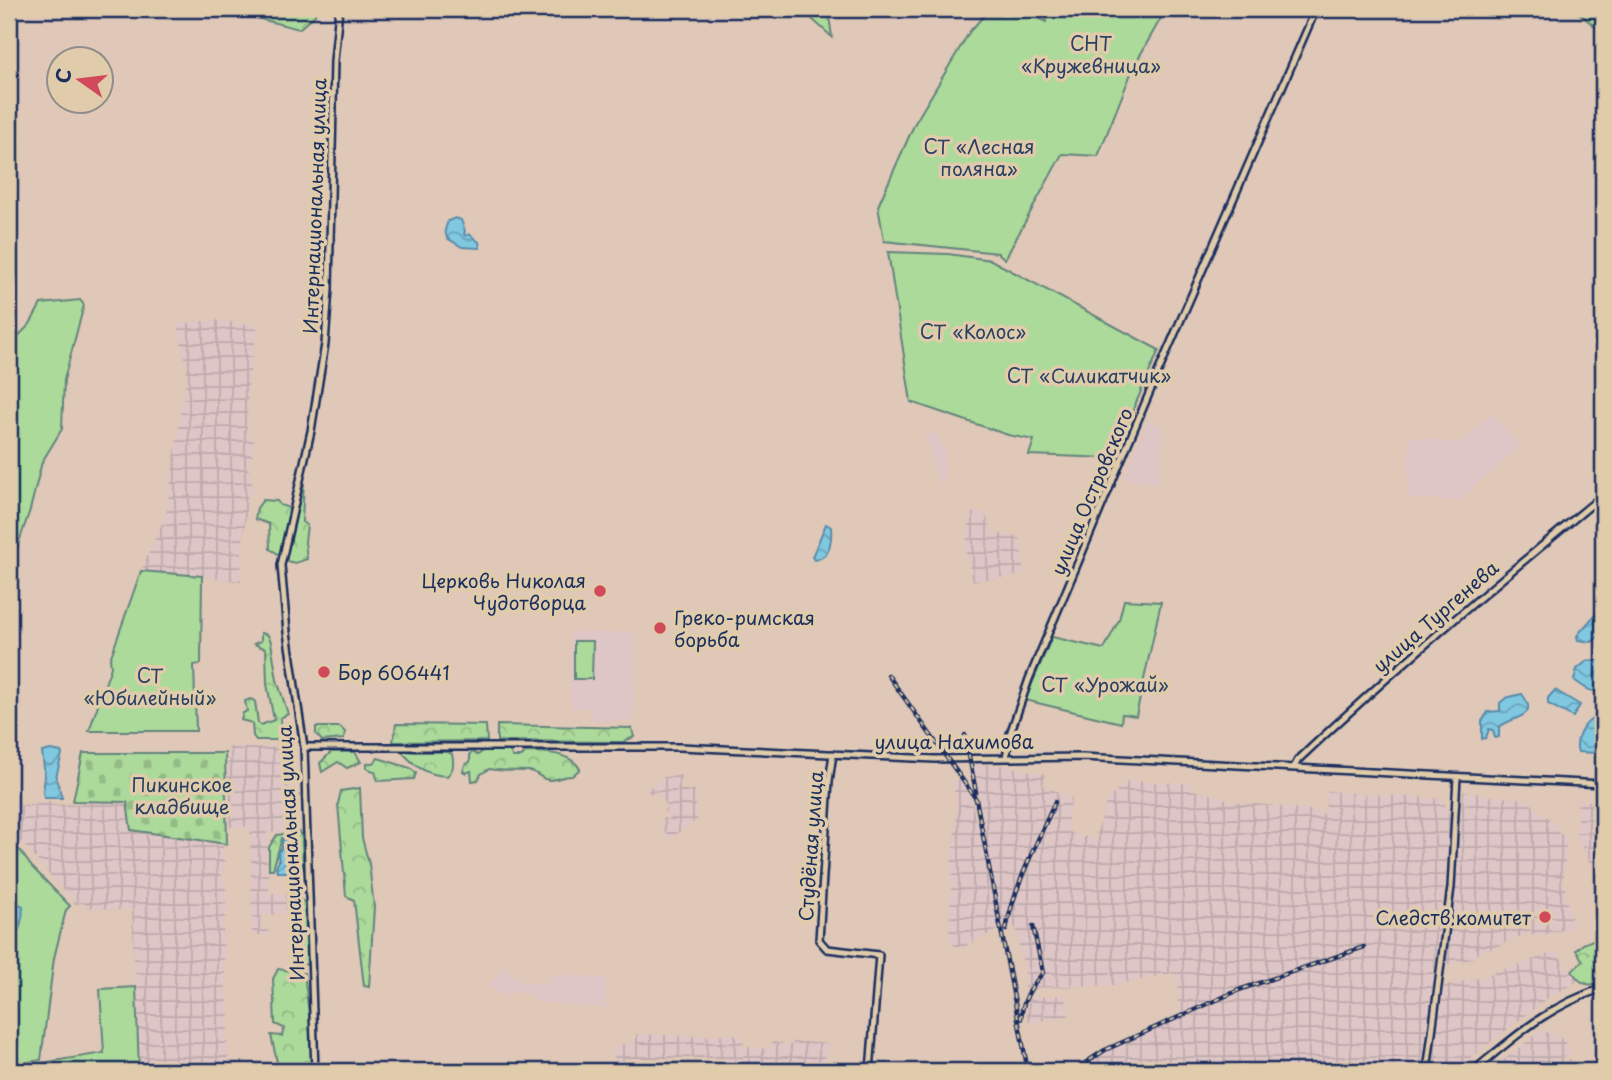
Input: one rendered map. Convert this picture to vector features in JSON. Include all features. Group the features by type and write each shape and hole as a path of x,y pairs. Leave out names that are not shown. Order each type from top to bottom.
{"main road":[{"name":"Интернациональная улица","path":"315,1071 304,747 286,632 281,565 311,431 325,344 329,289 334,61 340,9"},
{"name":"улица Островского","path":"1006,758 1010,734 1029,679 1315,9"},
{"name":"улица Тургенева","path":"1294,767 1411,656 1603,495"},
{"name":"улица Нахимова","path":"304,747 680,747 935,759 1082,757 1603,784"},
{"name":"Студёная улица","path":"833,754 828,792 819,940 827,949 878,955 870,1071"},
{"path":"1427,1071 1451,887 1457,777"},
{"path":"1473,1071 1540,1017 1564,1003 1603,988"}],"shaded area":[{"path":"215,320 258,326 248,385 247,426 250,440 254,440 252,459 246,459 255,494 248,494 241,582 141,571 166,514 187,369 177,324"},
{"path":"1492,414 1520,447 1457,501 1407,498 1410,437 1461,443"},
{"path":"1147,420 1163,428 1158,484 1124,478"},
{"path":"924,432 940,435 940,444 945,446 945,484 939,484"},
{"path":"984,512 993,533 1020,537 1024,575 973,581 965,551 971,513"},
{"path":"571,632 635,633 634,721 591,721 591,708 570,708"},
{"path":"229,747 291,747 295,829 289,832 267,832 269,893 299,894 291,911 262,915 262,927 270,932 268,935 252,935 250,833 247,827 230,827 227,767"},
{"path":"971,764 1000,765 1045,774 1043,785 1072,798 1067,823 1071,833 1095,839 1107,800 1128,781 1191,783 1192,790 1223,797 1228,801 1322,811 1323,815 1327,791 1442,799 1450,814 1448,853 1423,1071 1073,1071 1105,1050 1179,1016 1177,982 1172,973 1115,985 1025,988 1026,978 1015,927 1003,927 966,946 956,947 949,941 952,856 958,804 952,783 961,779 970,792 976,822 984,820"},
{"path":"681,775 682,790 695,790 697,820 667,840 667,834 658,823 665,818 670,819 664,810 667,807 656,791 650,794 647,789 664,777"},
{"path":"1463,791 1524,798 1557,825 1559,834 1567,835 1564,876 1561,880 1566,887 1565,894 1573,923 1572,927 1538,937 1529,934 1476,954 1475,958 1445,965"},
{"path":"1578,800 1603,802 1603,887 1576,836"},
{"path":"52,801 52,805 79,802 126,803 130,831 223,845 226,869 221,870 222,879 226,883 227,910 223,928 228,996 229,1029 226,1030 229,1071 139,1071 132,910 89,908 83,903 75,904 9,828 9,807"},
{"path":"1556,952 1578,981 1548,998 1453,1071 1431,1071 1442,989 1446,985 1481,977"},
{"path":"503,967 523,983 549,983 550,974 606,978 606,1008 534,1002 534,995 510,991 504,998 489,985"},
{"path":"1064,995 1070,1015 1031,1023 1028,1021 1025,1004 1029,1003 1028,998"},
{"path":"1540,1031 1558,1035 1572,1051 1562,1059 1567,1066 1564,1071 1490,1071"},
{"path":"636,1034 740,1034 745,1047 771,1049 773,1042 792,1045 793,1041 830,1044 830,1051 826,1051 825,1071 724,1071 723,1058 641,1058 638,1061 637,1058 625,1058 624,1071 614,1071 614,1045 636,1044"}],"green space":[{"path":"220,9 316,9 315,15 299,29"},
{"path":"801,9 828,9 832,37"},
{"name":"СТ «Лесная поляна»","path":"990,9 1022,9 1046,22 1048,9 1166,9 1134,66 1098,156 1062,154 1005,259 998,253 884,241 878,206 915,123 970,31"},
{"path":"1574,9 1603,9 1603,33"},
{"path":"888,252 948,254 991,260 1159,350 1112,458 1029,455 1034,440 1008,435 911,402"},
{"path":"80,300 84,305 64,380 62,429 42,462 30,510 9,571 9,346 30,324 41,304"},
{"path":"304,480 302,522 307,525 307,559 295,563 286,561"},
{"path":"263,500 277,501 280,505 292,509 280,555 270,549 269,524 255,519 257,508"},
{"name":"СТ «Юбилейный»","path":"141,571 202,576 201,664 194,665 196,731 89,731 111,667 110,659"},
{"name":"СТ «Урожай»","path":"1124,600 1161,602 1136,716 1122,714 1121,723 1025,700 1052,637 1104,649 1119,620"},
{"path":"261,633 268,635 271,642 277,680 288,714 280,718 281,730 288,733 283,740 256,740 252,723 241,720 243,713 247,711 245,701 250,699 255,701 258,723 261,725 274,720 267,684 266,649 254,644 261,641"},
{"path":"574,641 593,641 592,679 574,679"},
{"path":"396,724 486,725 487,741 393,742"},
{"path":"497,725 632,728 634,737 623,742 497,741"},
{"path":"316,727 340,727 345,732 344,739 322,741 316,734"},
{"path":"400,750 448,752 452,754 452,769 447,776 425,771"},
{"path":"484,750 509,750 513,757 522,757 525,752 556,754 570,759 580,769 572,776 550,780 529,771 489,769 481,774 478,780 472,781 471,771 463,771 465,765 470,762 472,752 478,755"},
{"path":"331,752 355,752 361,762 347,768 338,762 322,772 320,763"},
{"name":"Пикинское кладбище","path":"83,753 225,753 227,844 131,830 127,802 73,801"},
{"path":"378,758 410,768 416,773 414,779 378,781 375,772 367,768 367,764"},
{"path":"360,788 362,838 369,864 374,907 369,987 364,986 354,900 346,896 338,804 341,791"},
{"path":"299,832 302,838 303,869 294,872 290,840 282,838 273,869 269,869 269,847 277,835"},
{"path":"9,836 32,867 70,906 66,910 54,958 41,1060 9,1065"},
{"path":"301,900 305,903 307,965 303,964 300,957 296,933"},
{"path":"1600,937 1603,940 1603,982 1585,984 1572,971 1583,961 1576,950"},
{"path":"278,969 304,973 311,1030 312,1071 279,1071 271,1035 282,1036 284,1028 275,1024 273,979"},
{"path":"136,987 139,1071 9,1071 9,1068 104,1053 100,989"}],"water":[{"path":"455,218 461,220 464,234 469,234 479,242 480,248 462,247 447,238 445,230 448,221"},
{"path":"826,524 831,527 829,548 824,556 814,560 812,557"},
{"path":"1603,606 1603,633 1592,642 1578,640 1577,636"},
{"path":"1587,661 1603,661 1603,689 1599,691 1585,688 1574,680 1577,669"},
{"path":"1555,690 1580,705 1573,717 1548,704 1548,698"},
{"path":"1522,694 1527,702 1527,712 1499,727 1499,737 1495,738 1493,730 1489,729 1486,738 1482,739 1482,721 1488,712 1500,711 1500,703 1506,698"},
{"path":"1592,719 1603,719 1603,751 1578,752 1580,734"},
{"path":"51,750 62,754 56,777 62,798 45,798 43,793 45,776 42,752"},
{"path":"287,839 289,869 287,872 277,872 278,852 282,848 282,840"},
{"path":"16,903 23,906 22,916 19,930 10,941 13,905"}],"railway":[{"path":"888,675 976,799 1028,1071"},
{"path":"965,735 976,792"},
{"path":"1006,930 1020,881 1055,802"},
{"path":"1021,1019 1028,994 1043,973 1033,926"},
{"path":"1073,1071 1105,1050 1239,990 1364,947"}],"place":[{"name":"Церковь Николая Чудотворца","path":"600,591"},
{"name":"Греко-римская борьба","path":"660,628"},
{"name":"Бор 606441","path":"324,672"},
{"name":"Следств.комитет","path":"1545,917"}],"park label":[{"name":"СНТ «Кружевница»","path":"1091,54"},
{"name":"СТ «Колос»","path":"973,331"},
{"name":"СТ «Силикатчик»","path":"1089,375"}]}
